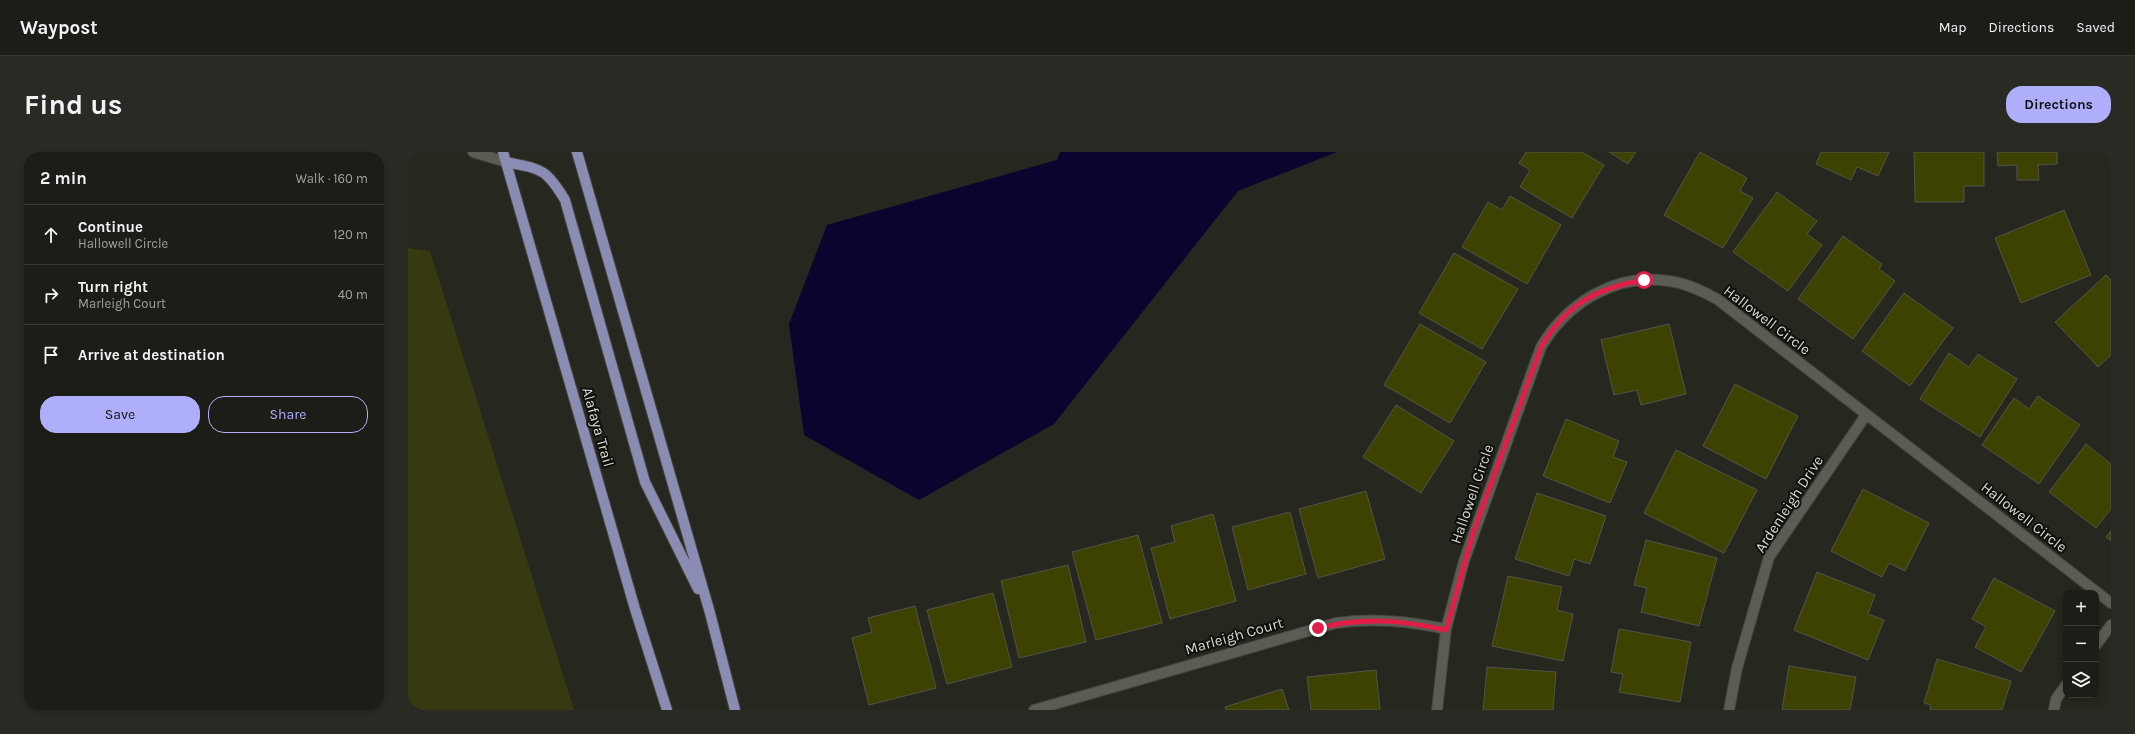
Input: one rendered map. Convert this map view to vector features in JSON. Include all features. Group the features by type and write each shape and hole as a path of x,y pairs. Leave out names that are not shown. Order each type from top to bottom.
{"main road":[{"path":"577,152 710,613 735,710"},
{"path":"504,157 536,168 552,179 565,200 645,482 710,613"},
{"name":"Alafaya Trail","path":"504,157 635,609 667,710"}],"street":[{"path":"473,152 504,157"},
{"name":"Hallowell Circle","path":"1437,710 1446,630 1473,533 1541,347 1550,331 1563,316 1578,303 1597,292 1621,284 1644,280 1668,280 1693,287 1718,299 2111,603"},
{"name":"Ardenleigh Drive","path":"1729,710 1737,668 1769,557 1866,415"},
{"name":"Marleigh Court","path":"1034,710 1336,623 1378,619 1402,621 1446,630"},
{"path":"2099,641 2111,625"},
{"path":"2054,710 2056,699 2063,689"}],"green space":[{"path":"408,248 430,251 574,710 408,710"}],"shaded area":[{"path":"1060,152 1337,152 1238,191 1054,424 919,500 804,435 789,324 827,225 1057,160"}],"building":[{"path":"1526,152 1582,152 1604,165 1572,218 1520,187 1530,170 1519,163"},
{"path":"1609,152 1636,152 1628,164"},
{"path":"1700,152 1747,178 1740,191 1753,198 1723,248 1664,215"},
{"path":"1821,152 1889,152 1878,176 1857,167 1851,180 1816,164"},
{"path":"1914,152 1984,152 1984,186 1964,186 1964,202 1915,202"},
{"path":"1997,152 2057,152 2057,164 2038,165 2039,180 2017,180 2017,165 1998,166"},
{"path":"1777,192 1817,221 1807,234 1822,245 1788,291 1733,252"},
{"path":"1510,196 1561,225 1527,284 1462,247 1488,202 1502,210"},
{"path":"2064,210 2091,275 2021,303 1995,238"},
{"path":"1843,236 1882,264 1879,269 1895,281 1853,339 1798,299"},
{"path":"1454,253 1518,289 1482,349 1419,313"},
{"path":"2106,275 2111,280 2111,355 2098,367 2055,322"},
{"path":"1904,293 1953,328 1910,386 1862,351"},
{"path":"1420,324 1486,362 1450,423 1384,385"},
{"path":"1669,324 1686,394 1641,405 1637,390 1614,395 1601,340"},
{"path":"1949,353 1969,367 1978,354 2017,379 1980,437 1920,399"},
{"path":"1735,384 1798,416 1766,479 1703,446"},
{"path":"2038,396 2080,425 2039,484 1982,445 2014,398 2029,409"},
{"path":"1396,405 1454,441 1421,493 1363,457"},
{"path":"1566,419 1619,441 1613,457 1627,462 1610,503 1543,476"},
{"path":"2086,444 2111,464 2111,509 2096,528 2049,492"},
{"path":"1676,450 1757,490 1724,553 1644,513"},
{"path":"1863,489 1929,523 1905,571 1889,563 1882,577 1831,551"},
{"path":"1366,491 1385,559 1318,578 1299,509"},
{"path":"1537,493 1606,516 1590,564 1574,559 1569,576 1515,559"},
{"path":"1290,512 1306,574 1248,590 1232,527"},
{"path":"1213,514 1236,601 1170,619 1151,548 1175,542 1171,526"},
{"path":"2111,531 2111,541 2106,537"},
{"path":"1138,535 1162,623 1096,640 1072,552"},
{"path":"1646,540 1717,558 1699,626 1641,612 1647,588 1634,585"},
{"path":"1068,565 1086,642 1019,658 1001,581"},
{"path":"1817,572 1875,595 1868,614 1884,620 1868,660 1794,630"},
{"path":"1508,576 1562,587 1557,610 1573,614 1563,661 1492,646"},
{"path":"1994,578 2055,611 2021,672 1975,647 1986,627 1972,619"},
{"path":"993,593 1012,667 947,684 927,610"},
{"path":"915,606 936,688 869,705 852,638 872,632 868,618"},
{"path":"1619,629 1691,642 1680,702 1619,692 1623,674 1611,672"},
{"path":"1937,659 2011,681 2002,710 1930,710 1931,705 1924,703"},
{"path":"1789,666 1856,677 1850,710 1782,710"},
{"path":"1487,667 1556,672 1553,710 1483,710"},
{"path":"1376,670 1380,710 1311,710 1307,677"},
{"path":"1282,689 1289,710 1226,710 1225,707"}],"route":[{"path":"1318,628 1336,623 1378,619 1402,621 1446,630 1473,533 1541,347 1550,331 1563,316 1578,303 1597,292 1621,284 1644,280"}]}
